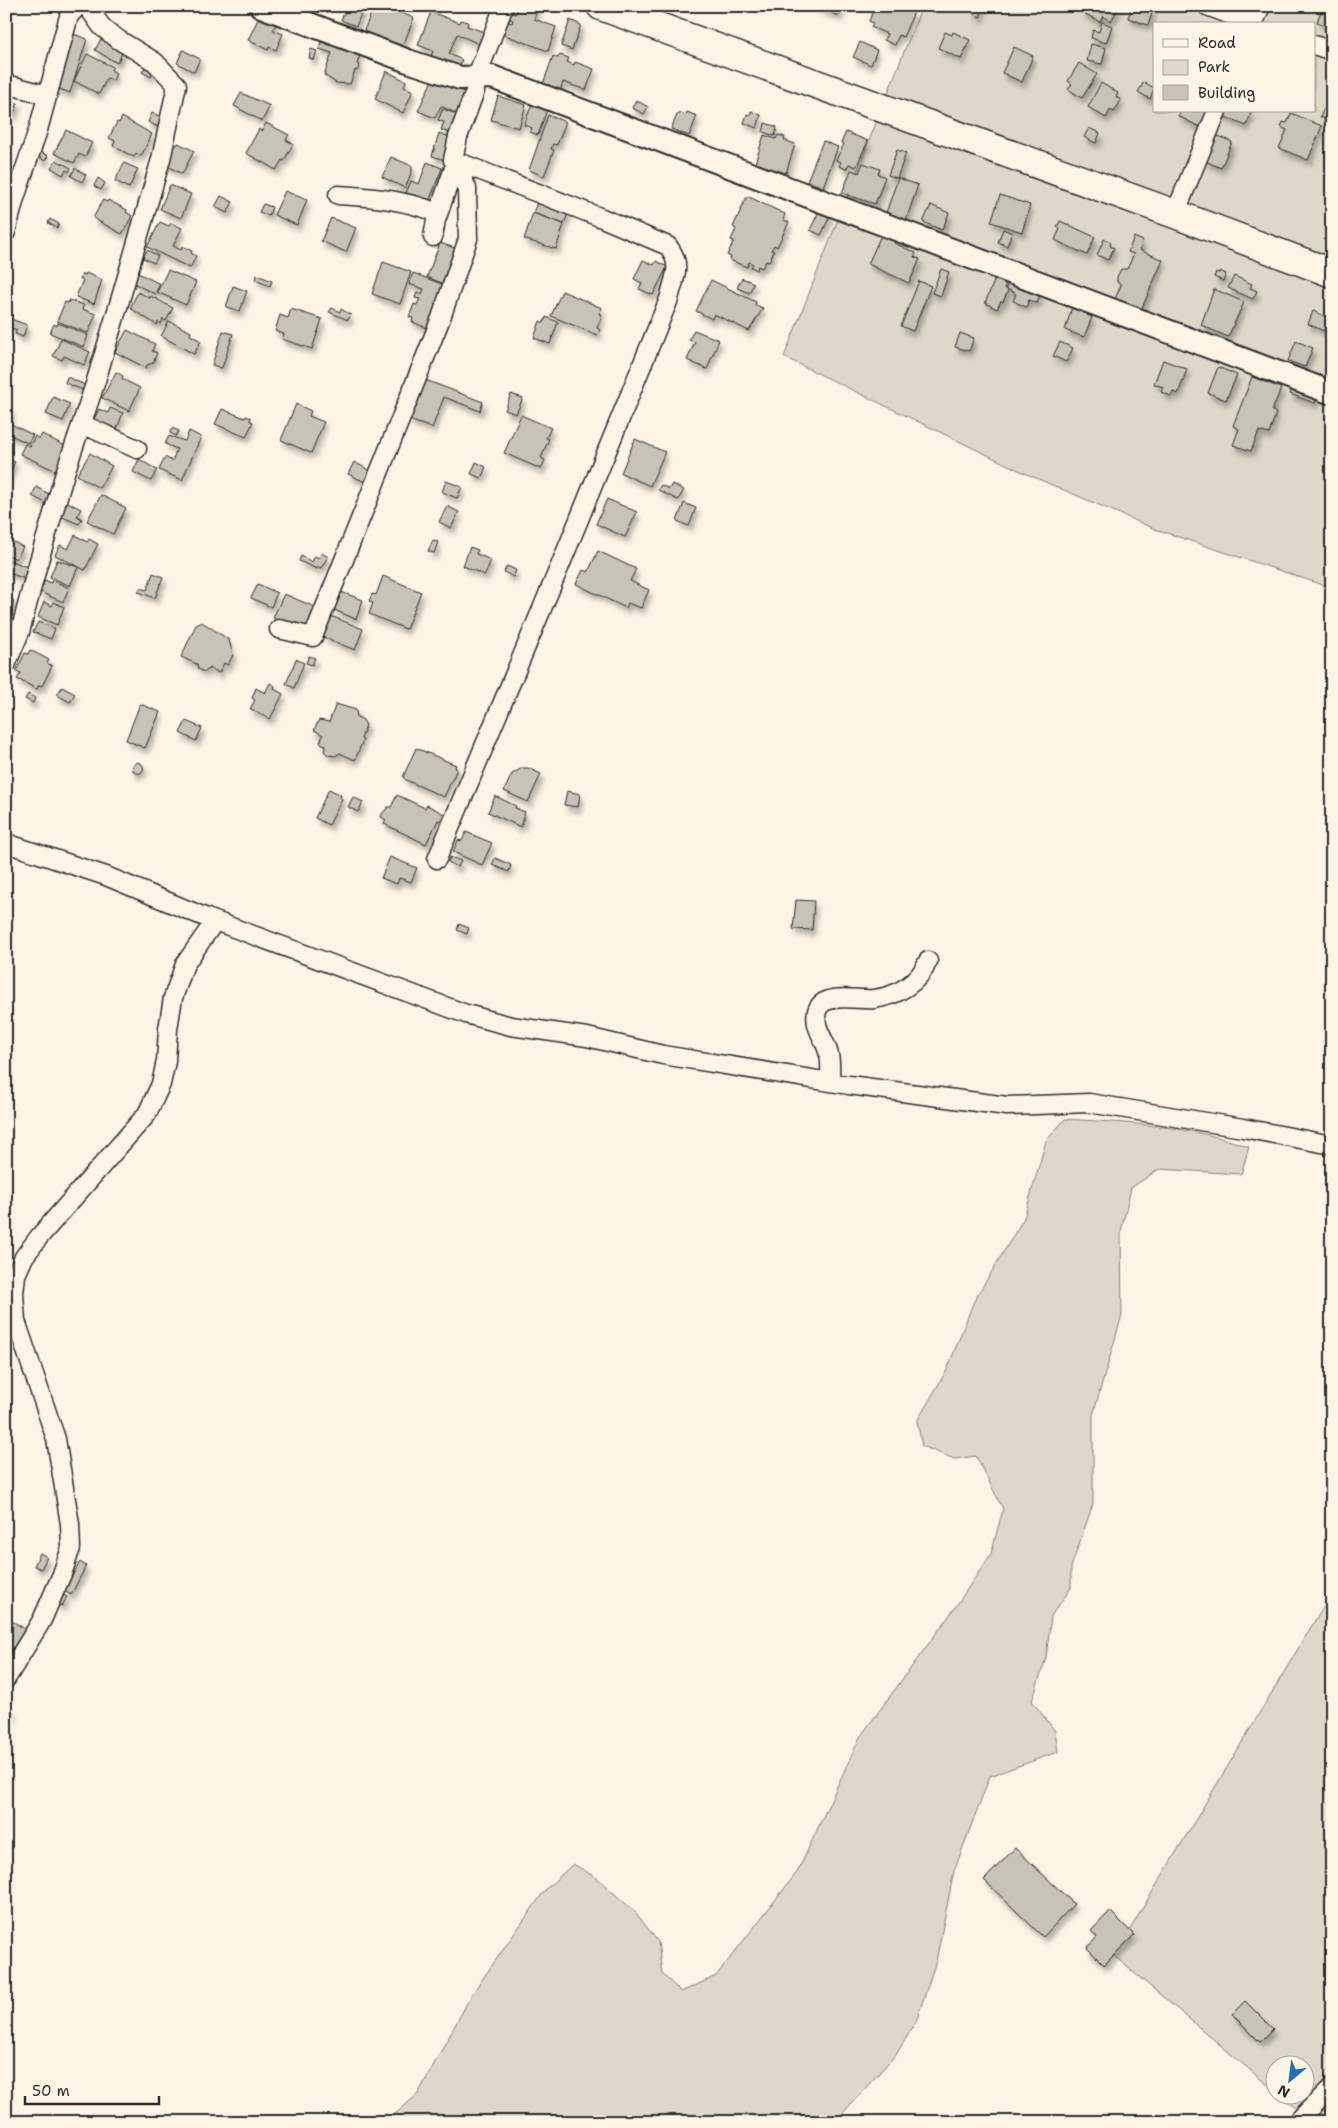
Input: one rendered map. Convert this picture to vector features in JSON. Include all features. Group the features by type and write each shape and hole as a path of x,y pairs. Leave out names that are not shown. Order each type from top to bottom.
{"main road":[{"path":"600,6 1175,214 1332,273"}],"street":[{"path":"6,232 10,195 47,95 69,16 78,6"},
{"path":"6,665 20,632 38,564 100,367 161,159 177,85 155,62 102,28 87,6"},
{"path":"261,6 408,61 460,78 492,77 501,80 1332,393"},
{"path":"433,237 438,213 454,162 458,137 475,91 476,78 504,6"},
{"path":"1207,6 1249,22"},
{"path":"1255,22 1260,6"},
{"path":"1316,46 1332,51"},
{"path":"6,84 47,95"},
{"path":"1175,214 1217,112"},
{"path":"278,628 313,637 440,318 468,239 467,188 454,162"},
{"path":"437,859 562,561 668,299 677,268 675,255 668,246 454,162"},
{"path":"338,195 391,199 416,204 438,213"},
{"path":"82,424 137,449"},
{"path":"6,843 106,876 215,921 466,1014 511,1026 587,1037 663,1055 830,1082 1006,1106 1089,1103 1243,1128 1332,1145"},
{"path":"6,1680 42,1620 71,1548 70,1524 56,1439 16,1321 14,1294 16,1275 24,1257 39,1236 147,1114 160,1084 166,1061 168,1029 173,998 185,964 215,921"},
{"path":"830,1082 829,1054 819,1033 817,1020 818,1010 823,1002 837,998 873,1000 890,995 915,982 925,970 928,961"},
{"path":"1297,2122 1332,2087"}],"green space":[{"path":"922,6 1332,6 1332,588 1155,529 1029,475 784,357"},
{"path":"1065,1119 1158,1126 1204,1134 1249,1147 1241,1174 1159,1169 1131,1188 1121,1231 1122,1315 1093,1415 1093,1504 1071,1567 1071,1588 1051,1616 1046,1658 1032,1701 1055,1731 1058,1752 990,1776 954,1871 936,1961 916,2022 897,2053 835,2122 386,2122 418,2094 472,1994 545,1890 573,1864 597,1878 636,1913 658,1942 662,1974 681,1992 716,1976 798,1871 860,1737 952,1612 991,1554 1003,1509 976,1456 954,1459 922,1446 917,1421 947,1370 974,1301 1024,1218 1046,1141"},
{"path":"1332,1592 1332,2122 1313,2122 1293,2106 1316,2106 1316,2056 1266,2056 1266,2083 1114,1956"}],"building":[{"path":"347,6 357,6 363,9 356,26 341,20"},
{"path":"374,6 384,6 414,18 400,53 363,33"},
{"path":"513,6 538,7 534,19 556,27 548,51 502,34 507,21 512,23 513,20 509,19 512,13 515,14 517,10 513,9"},
{"path":"814,6 842,6 839,16"},
{"path":"875,6 900,6 914,12 903,37 899,35 895,45 884,40 887,34 871,27 873,23 869,21"},
{"path":"976,6 984,6 980,17 973,14"},
{"path":"1085,6 1119,6 1111,21 1103,16 1100,22 1082,12"},
{"path":"1132,6 1143,6 1153,10 1148,25 1128,18"},
{"path":"1323,6 1332,8 1332,28 1317,22"},
{"path":"431,12 460,23 461,20 468,22 467,26 484,32 479,44 457,34 449,54 462,60 458,70 430,59 433,51 418,45"},
{"path":"260,15 277,23 273,30 283,34 276,50 269,47 268,50 248,40"},
{"path":"570,20 581,25 572,50 561,46"},
{"path":"1102,22 1112,26 1106,43 1091,38 1093,30 1099,32"},
{"path":"945,32 952,35 953,32 970,40 961,59 938,48"},
{"path":"71,33 87,39 70,93 52,86"},
{"path":"102,37 124,50 117,63 95,50"},
{"path":"322,38 361,52 357,64 360,65 357,71 355,70 350,84 336,83 324,75 332,53 319,49"},
{"path":"860,42 877,50 871,65 853,57"},
{"path":"1091,44 1106,48 1102,64 1087,61"},
{"path":"1014,47 1033,56 1022,82 1002,73"},
{"path":"311,49 317,51 314,60 309,58"},
{"path":"183,50 200,59 194,72 177,63"},
{"path":"87,54 113,67 111,70 116,73 113,81 107,78 99,94 74,81"},
{"path":"560,55 569,58 567,62 574,65 575,62 594,69 586,90 563,82 560,91 543,84 553,56 558,58"},
{"path":"1079,63 1097,74 1082,98 1068,89 1072,84 1068,81"},
{"path":"146,66 154,71 151,77 142,72"},
{"path":"386,71 406,81 404,87 413,91 403,113 375,99"},
{"path":"433,78 466,93 457,114 441,106 435,118 418,111"},
{"path":"1144,82 1153,87 1150,99 1138,92"},
{"path":"1101,83 1118,93 1116,97 1121,100 1114,112 1110,110 1106,118 1088,107"},
{"path":"241,93 270,106 262,121 234,106"},
{"path":"1332,93 1332,121 1320,117"},
{"path":"498,96 526,105 519,128 491,120"},
{"path":"6,98 18,103 13,115 6,112"},
{"path":"636,100 648,107 644,114 632,108"},
{"path":"532,104 547,110 538,135 530,132 532,128 524,125"},
{"path":"443,109 459,115 452,134 441,130 444,122 438,120"},
{"path":"751,111 761,115 757,128 744,123 747,114 750,115"},
{"path":"687,112 697,116 689,136 671,129 677,115 681,113 686,115"},
{"path":"1180,112 1207,112 1200,127 1178,116"},
{"path":"1220,112 1252,112 1246,126 1219,114"},
{"path":"152,113 162,117 158,127 148,122"},
{"path":"1291,113 1322,126 1308,160 1279,148 1287,130 1281,127 1283,122 1287,123"},
{"path":"548,115 566,122 557,145 553,144 551,149 554,150 544,176 529,170"},
{"path":"122,117 152,134 141,156 136,153 134,157 113,146 115,141 109,138 117,122 119,123"},
{"path":"266,123 289,135 286,140 293,144 284,161 282,160 276,170 246,153 259,129 262,131"},
{"path":"765,123 777,127 775,136 763,132"},
{"path":"1089,128 1100,133 1096,143 1084,137"},
{"path":"66,130 92,143 85,157 79,154 74,163 54,153"},
{"path":"846,132 868,141 856,167 849,164 846,169 839,166 841,162 836,160 844,144 841,143"},
{"path":"439,133 452,138 445,160 432,156"},
{"path":"764,135 776,139 778,135 785,137 784,140 795,144 786,173 755,163"},
{"path":"1216,135 1232,142 1221,168 1205,161"},
{"path":"823,141 838,147 823,187 807,181"},
{"path":"178,143 194,151 182,174 164,164 173,145 176,146"},
{"path":"897,150 906,153 897,178 888,175"},
{"path":"39,151 48,156 45,161 36,155"},
{"path":"391,157 412,166 412,171 405,188 382,177"},
{"path":"56,160 71,168 69,172 66,170 63,175 51,168"},
{"path":"427,162 442,168 429,202 406,193 411,181 419,184"},
{"path":"124,163 138,169 129,188 115,181"},
{"path":"863,163 880,169 878,174 885,177 875,204 842,193 851,170 859,173"},
{"path":"75,168 86,175 82,182 71,176"},
{"path":"98,178 105,183 101,190 94,186"},
{"path":"898,178 918,185 905,223 885,216"},
{"path":"170,185 191,194 181,218 160,209"},
{"path":"285,191 307,200 297,225 274,215"},
{"path":"1000,195 1030,205 1022,232 991,222"},
{"path":"221,196 233,202 227,213 215,207"},
{"path":"747,196 785,214 783,220 789,222 777,247 774,245 771,250 774,251 769,262 766,261 762,268 758,266 757,270 751,267 753,264 749,262 747,267 730,260 731,257 727,255 734,241 731,240 736,229 733,227"},
{"path":"103,200 107,202 108,200 127,210 126,212 132,216 122,234 93,218"},
{"path":"538,200 569,210 564,224 533,213"},
{"path":"263,204 272,207 269,216 259,212"},
{"path":"931,205 949,213 942,230 923,222"},
{"path":"820,209 831,214 821,235 810,230"},
{"path":"533,213 564,224 556,249 524,239"},
{"path":"331,218 356,228 346,252 321,241"},
{"path":"50,219 59,224 57,228 48,223"},
{"path":"1060,221 1095,237 1087,255 1055,240 1060,229 1057,227"},
{"path":"160,222 169,226 171,223 182,228 173,246 181,250 182,246 192,251 191,253 196,256 190,268 147,247"},
{"path":"1003,229 1012,233 1007,246 998,242"},
{"path":"882,233 896,239 894,243 916,253 914,257 920,259 909,283 868,264"},
{"path":"1134,237 1143,241 1140,250 1163,260 1141,310 1115,299 1121,285 1117,282 1117,277 1121,269 1127,269 1134,254 1128,252"},
{"path":"1104,239 1111,243 1110,246 1114,248 1108,260 1097,255"},
{"path":"440,243 455,248 442,283 427,277"},
{"path":"147,250 158,256 154,263 143,258"},
{"path":"643,260 654,265 656,261 667,267 653,295 639,289 642,283 634,279"},
{"path":"383,262 411,272 400,304 372,294"},
{"path":"941,269 949,272 941,296 932,293"},
{"path":"168,270 196,282 186,305 157,292"},
{"path":"1220,271 1226,274 1223,281 1214,277 1216,272 1219,273"},
{"path":"86,273 102,280 94,304 76,297 83,280 80,279 82,274 85,275"},
{"path":"138,273 160,284 155,294 133,283"},
{"path":"413,273 444,285 427,328 412,322 413,318 409,317 414,304 417,305 420,299 415,298 417,292 422,294 424,289 409,284"},
{"path":"257,275 272,281 270,286 255,280"},
{"path":"1234,276 1252,284 1250,288 1257,291 1253,299 1228,288"},
{"path":"742,278 754,283 749,293 737,288"},
{"path":"995,279 1006,284 1004,288 1008,290 1003,302 1001,301 997,309 985,303"},
{"path":"711,280 756,302 755,305 763,308 749,331 714,314 712,319 696,311"},
{"path":"919,281 931,286 913,331 901,326"},
{"path":"1009,281 1040,295 1037,303 1029,300 1026,307 1013,301 1016,294 1006,288"},
{"path":"233,286 247,291 240,311 226,307"},
{"path":"1214,289 1244,302 1228,337 1201,325"},
{"path":"562,291 602,308 599,314 602,315 597,328 600,330 597,335 551,316"},
{"path":"138,292 150,298 151,296 173,308 166,321 163,319 161,324 158,322 157,325 130,308"},
{"path":"69,300 84,305 82,309 96,314 88,333 57,321 65,302 68,303"},
{"path":"1072,307 1088,311 1087,315 1092,317 1084,337 1065,330"},
{"path":"332,308 340,312 341,309 351,315 348,320 329,312"},
{"path":"291,309 322,319 312,349 282,339 284,334 275,331 280,315 288,318"},
{"path":"1313,311 1329,318 1324,331 1308,324"},
{"path":"6,317 27,325 23,337 15,334 17,330 6,326"},
{"path":"546,317 558,322 550,344 534,338 540,321 544,323"},
{"path":"169,321 191,332 190,335 201,341 194,354 161,336"},
{"path":"58,323 88,335 84,347 50,333 54,324 57,326"},
{"path":"127,330 155,344 152,351 157,353 153,363 147,365 146,368 115,352"},
{"path":"694,330 719,340 707,369 687,360 695,342 689,340"},
{"path":"223,331 233,334 222,368 212,365"},
{"path":"960,333 974,338 969,351 955,347"},
{"path":"61,339 90,352 84,365 64,356 62,360 53,356"},
{"path":"1296,341 1313,348 1305,367 1288,361"},
{"path":"1060,342 1073,348 1066,362 1053,356"},
{"path":"1163,360 1187,369 1178,394 1173,392 1171,396 1161,392 1163,387 1154,384"},
{"path":"1218,367 1237,375 1226,400 1208,393"},
{"path":"116,372 123,376 122,379 140,388 129,411 102,398"},
{"path":"67,377 85,385 83,390 65,383"},
{"path":"1252,377 1281,388 1272,411 1276,413 1269,434 1259,431 1251,451 1233,445 1239,429 1233,426"},
{"path":"424,381 483,402 480,411 444,397 432,428 409,420"},
{"path":"1294,384 1319,393 1315,403 1290,394"},
{"path":"511,394 523,398 516,414 505,410"},
{"path":"53,397 70,404 63,421 46,414"},
{"path":"296,404 311,411 309,416 324,422 311,453 281,440"},
{"path":"6,408 12,411 7,422 33,435 28,443 6,433"},
{"path":"110,408 123,413 116,431 93,421 99,409 108,413"},
{"path":"222,409 245,418 246,416 251,418 250,421 253,422 246,437 215,424"},
{"path":"521,415 551,428 546,438 549,439 541,458 545,460 541,469 504,453"},
{"path":"172,428 179,431 176,436 170,433"},
{"path":"189,431 201,437 182,480 159,470 165,457 172,461 177,449 165,444 169,436 185,441"},
{"path":"42,434 67,447 58,472 20,454 25,444 30,446 35,436 39,439"},
{"path":"635,439 665,452 650,486 621,473"},
{"path":"90,453 112,466 99,488 77,475"},
{"path":"6,457 15,462 6,481"},
{"path":"139,459 157,470 151,481 133,472"},
{"path":"354,462 369,470 365,482 348,474"},
{"path":"476,462 486,467 481,478 471,474"},
{"path":"446,481 462,487 457,498 442,492"},
{"path":"672,484 684,490 678,500 658,490 661,485 669,489"},
{"path":"36,487 49,494 46,503 32,496"},
{"path":"101,495 126,508 113,534 87,521"},
{"path":"607,499 637,512 625,537 596,524"},
{"path":"67,502 81,509 77,516 82,519 79,524 60,516"},
{"path":"684,503 696,508 689,526 677,521"},
{"path":"447,506 459,512 451,528 439,522"},
{"path":"75,535 87,542 89,539 98,544 85,570 55,555 60,545 68,549"},
{"path":"6,538 23,547 16,559 8,555 6,559"},
{"path":"433,540 438,542 434,553 428,551"},
{"path":"470,547 478,550 476,554 491,560 485,575 463,566"},
{"path":"598,551 636,569 630,581 649,590 641,608 628,603 626,608 576,584 583,570 588,572"},
{"path":"322,553 328,557 321,568 318,567 317,569 299,561 301,556 312,562 315,556 319,558"},
{"path":"9,560 30,568 26,579 6,572"},
{"path":"57,560 78,567 70,586 50,577"},
{"path":"507,566 516,570 513,577 504,572"},
{"path":"153,573 163,577 155,598 138,592 140,588 147,590"},
{"path":"383,576 421,592 406,629 369,614 373,603 369,601 372,594 376,595"},
{"path":"45,580 51,583 52,580 69,588 63,602 40,592"},
{"path":"258,584 277,593 271,607 251,598"},
{"path":"341,592 363,600 356,619 334,610"},
{"path":"284,594 315,607 305,631 273,618"},
{"path":"6,598 14,601 10,614 6,613"},
{"path":"44,602 52,606 53,602 64,607 57,625 38,617"},
{"path":"331,616 363,629 355,650 323,637"},
{"path":"38,622 55,629 51,639 33,632"},
{"path":"202,622 229,640 233,655 228,665 224,663 219,673 210,668 205,672 202,671 198,669 197,664 181,657 196,625"},
{"path":"30,650 49,660 47,663 52,666 42,686 39,685 37,689 17,679 21,673 16,671 25,653 28,654"},
{"path":"309,656 315,658 312,665 306,663"},
{"path":"296,659 304,663 294,688 286,684"},
{"path":"270,683 275,686 274,689 283,694 270,719 250,709 255,700 252,698 256,688 265,693"},
{"path":"62,687 75,694 70,702 57,695"},
{"path":"28,694 35,698 33,703 25,699"},
{"path":"140,704 160,712 145,748 126,740"},
{"path":"336,704 356,710 357,717 363,720 366,725 361,739 363,740 355,760 340,753 335,756 328,755 324,751 326,745 320,743 323,735 314,730 319,720 329,722"},
{"path":"186,721 202,728 196,741 180,733"},
{"path":"416,748 456,765 455,768 457,769 444,797 403,777"},
{"path":"138,762 144,768 138,774 132,768"},
{"path":"522,768 528,768 541,774 528,802 504,791 512,774"},
{"path":"329,789 341,795 342,799 329,825 315,818"},
{"path":"567,791 580,794 578,807 564,805"},
{"path":"397,795 425,808 427,805 444,814 440,821 438,820 426,844 384,824 386,820 381,817 382,814 388,807 391,807"},
{"path":"495,796 525,812 521,827 488,812"},
{"path":"353,797 363,802 358,812 348,807"},
{"path":"466,832 492,843 482,865 453,852 458,840 462,841"},
{"path":"390,857 417,868 411,882 399,878 397,884 381,878"},
{"path":"450,857 461,861 458,867 448,862"},
{"path":"495,858 511,865 509,872 492,865"},
{"path":"796,900 814,901 812,930 793,929"},
{"path":"459,924 469,928 467,934 457,930"},
{"path":"40,1553 47,1557 41,1569 34,1566"},
{"path":"80,1562 86,1566 71,1595 64,1591"},
{"path":"62,1594 67,1597 62,1606 56,1603"},
{"path":"7,1618 25,1629 7,1658 6,1620"},
{"path":"6,1708 14,1712 6,1726"},
{"path":"1015,1848 1074,1904 1043,1937 984,1880"},
{"path":"1110,1911 1134,1935 1104,1965 1087,1948 1097,1937 1091,1931"},
{"path":"1245,2001 1273,2029 1260,2042 1232,2014"}]}
